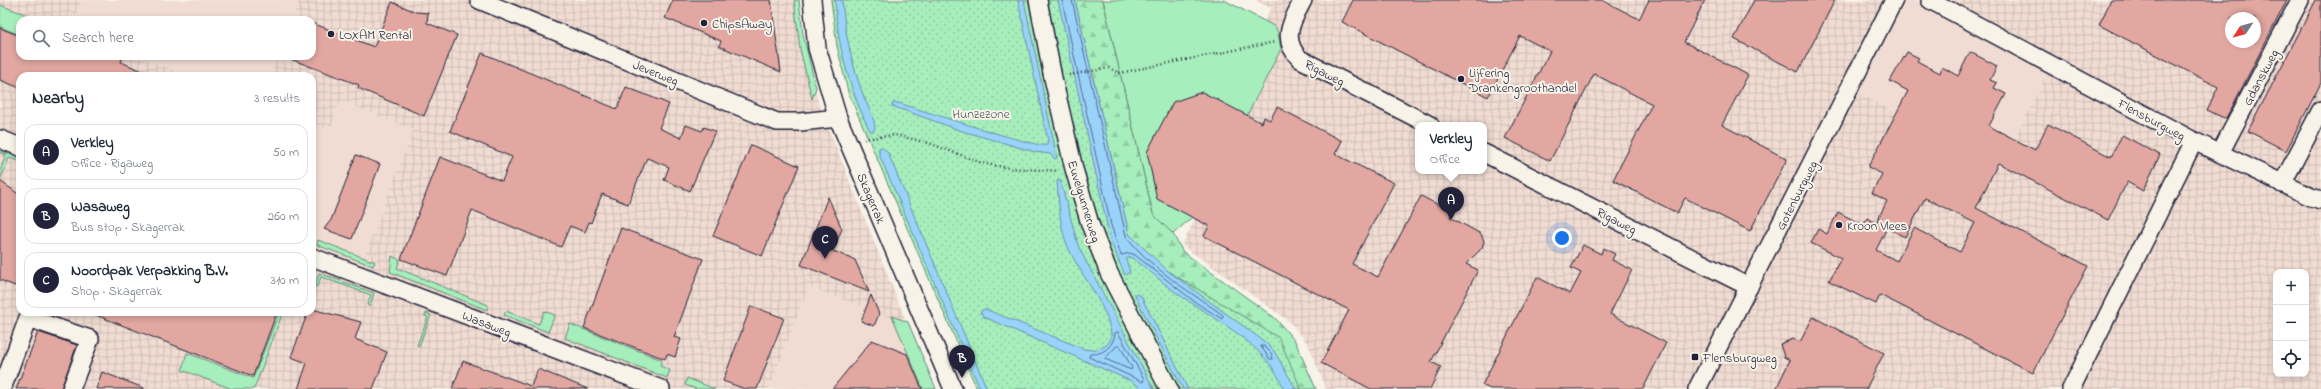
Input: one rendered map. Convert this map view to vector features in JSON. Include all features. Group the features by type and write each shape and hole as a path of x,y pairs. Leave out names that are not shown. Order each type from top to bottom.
{"street":[{"name":"Jeverweg","path":"479,0 777,122 800,122 838,118"},
{"name":"Skagerrak","path":"812,0 817,48 838,118 953,389"},
{"name":"Euvelgunnerweg","path":"1038,0 1053,78 1074,169 1090,224 1107,267 1170,389"},
{"path":"1288,39 1290,25 1303,0"},
{"name":"Gotenburgweg","path":"1697,389 1894,0"},
{"name":"Flensburgweg","path":"1930,0 2194,141 2071,389"},
{"name":"Gdanskweg","path":"2220,153 2300,0"},
{"name":"Rigaweg","path":"1288,39 1290,46 1300,59 1424,122"},
{"path":"2282,184 2321,110"},
{"path":"0,139 16,145"},
{"path":"2194,141 2282,184 2321,200"},
{"name":"Rigaweg","path":"1487,154 1750,287"},
{"name":"Wasaweg","path":"316,259 629,383 661,389"},
{"path":"2,389 28,318 90,340 71,389"}],"path":[{"path":"1064,76 1109,68 1119,73 1288,39"},
{"path":"848,142 895,134 929,143 982,163 1009,168 1056,171 1074,169"}],"shaded area":[{"path":"0,0 82,0 76,16 16,16 16,60 148,60 179,72 16,72 16,316 316,316 316,260 357,274 413,130 341,101 330,130 316,125 316,72 271,72 275,60 316,60 316,16 294,16 300,0 799,0 801,38 820,107 907,324 809,287 769,389 0,389"},
{"path":"82,0 300,0 294,16 76,16"},
{"path":"1255,0 1896,0 1850,89 2000,166 2052,65 1927,0 2321,0 2321,389 1326,389 1308,344 1290,322 1182,245 1270,72 1245,60 1271,8"},
{"path":"1896,0 1927,0 2052,65 2000,166 1850,89"},
{"path":"148,60 275,60 271,72 179,72"},
{"path":"341,101 413,130 357,274 316,260 316,125 330,130"},
{"path":"809,287 907,324 936,389 769,389"}],"green space":[{"path":"794,0 799,0 803,34 816,88 812,99 800,49"},
{"name":"Hunzezone","path":"831,0 1072,0 1127,237 1144,257 1279,338 1301,389 977,389 848,92 837,46"},
{"path":"1075,0 1103,0 1153,214 1173,234 1183,252 1275,318 1295,341 1316,389 1296,389 1145,252 1129,234"},
{"path":"1103,0 1224,0 1274,26 1278,32 1281,49 1198,212 1173,234 1153,214"},
{"path":"0,5 30,16 16,16 16,33 0,27"},
{"path":"0,151 16,157 16,160 9,158 0,180 0,171 6,155 0,153"},
{"path":"318,240 375,262 373,266 317,245"},
{"path":"392,256 400,260 397,268 488,305 487,310 390,272"},
{"path":"319,273 374,293 370,306 367,305 371,295 321,277 317,287 316,283"},
{"path":"506,311 539,324 544,311 555,315 548,332 504,315"},
{"path":"426,313 431,315 419,346 417,345 428,317 425,316"},
{"path":"277,316 281,316 254,389 232,389 182,370 187,353 253,378"},
{"path":"892,316 908,322 936,389 923,389"},
{"path":"570,324 662,360 660,366 670,370 667,378 565,338"},
{"path":"687,378 715,389 696,389 685,385"}],"water":[{"path":"835,0 842,0 847,37 860,85 875,124 874,131 870,131 856,100 851,84 838,34"},
{"path":"1018,0 1024,0 1057,158 1055,159 1050,154 1035,152 962,131 892,106 893,103 898,103 1001,135 1039,145 1047,145 1048,141"},
{"path":"1058,0 1075,0 1129,234 1168,271 1265,342 1274,351 1296,389 1284,389 1276,372 1265,358 1251,345 1221,322 1174,291 1130,257 1126,259 1130,272 1125,275 1111,243"},
{"path":"882,147 888,153 987,389 980,389 879,154 879,148"},
{"path":"1060,180 1079,248 1154,389 1142,389 1131,381 984,317 980,312 985,309 1084,349 1097,349 1109,342 1111,333 1108,321 1066,242 1062,227 1057,181"},
{"path":"1137,294 1141,296 1188,389 1183,389 1136,298 1135,295"}],"building":[{"path":"673,0 771,0 781,72 719,46 721,41 665,18"},
{"path":"1353,0 1602,0 1639,19 1649,0 1705,0 1684,42 1748,75 1722,125 1787,159 1750,231 1685,198 1677,213 1613,180 1652,104 1594,74 1550,161 1505,138 1550,51 1520,36 1488,97 1342,22"},
{"path":"1754,0 1835,0 1798,72 1734,39"},
{"path":"2111,0 2287,0 2226,119 2207,110 2218,87 2099,25"},
{"path":"2316,0 2321,0 2321,83 2286,151 2248,131"},
{"path":"392,2 416,12 428,13 427,23 457,35 424,116 358,88 359,85 293,60 316,60 316,25 374,47"},
{"path":"0,28 16,34 16,60 122,60 121,62 145,72 16,72 16,86 0,80"},
{"path":"1907,52 1919,58 1917,61 1940,73 1942,67 1958,76 1970,52 1997,66 1990,80 1997,83 1994,88 2006,94 1989,126 2035,150 2048,124 2111,157 2122,135 2160,155 2143,191 2127,182 2108,220 1998,163 1976,208 2088,266 2033,373 1880,295 1876,304 1829,281 1841,258 1811,243 1818,229 1827,234 1838,212 1863,225 1867,218 1876,223 1887,201 1872,193 1882,174 1868,167 1908,91 1890,81","holes":["1925,198 1975,223 1960,252 1914,228 1897,261 1876,250 1887,228 1905,237"]},
{"path":"482,53 617,109 626,87 669,104 659,128 681,138 686,125 702,131 704,127 715,131 690,191 664,180 669,167 647,158 628,204 602,194 591,223 589,222 585,232 570,226 561,247 472,210 447,276 401,259 440,157 502,181 512,157 450,131"},
{"path":"1202,92 1262,123 1264,117 1270,120 1277,107 1342,141 1335,154 1394,183 1352,264 1378,277 1421,196 1452,212 1450,217 1481,234 1484,241 1482,248 1466,264 1478,270 1431,362 1441,367 1430,389 1371,389 1321,363 1349,310 1204,236 1209,226 1157,199 1147,152 1173,102"},
{"path":"751,145 799,166 762,256 713,236"},
{"path":"356,155 380,164 352,239 324,229 331,220"},
{"path":"0,181 16,192 16,286 0,280"},
{"path":"828,197 842,229 833,251 855,260 869,292 801,265"},
{"path":"621,228 703,259 674,337 681,339 675,357 667,354 665,359 584,328"},
{"path":"1583,245 1601,254 1603,248 1615,254 1612,260 1632,270 1610,314 1666,343 1643,389 1490,389 1482,385 1537,277 1570,294 1581,273 1571,268"},
{"path":"871,295 879,314 874,326 861,321"},
{"path":"751,306 784,318 757,389 745,389 723,381"},
{"path":"316,310 361,322 355,339 387,352 373,389 298,389 307,363 291,357 306,316 316,316"},
{"path":"98,316 276,316 253,376"},
{"path":"1813,317 1884,353 1866,389 1776,389 1790,360 1784,357 1780,344 1793,339 1800,342"},
{"path":"38,332 77,345 61,389 16,389"},
{"path":"872,340 907,354 922,389 832,389"},
{"path":"463,361 531,386 538,369 588,389 452,389"},
{"path":"102,372 144,388 144,389 96,389"}],"place":[{"name":"ChipsAway","path":"704,23"},
{"name":"LOXAM Rental","path":"331,34"},
{"name":"Lijfering Drankengroothandel","path":"1461,79"},
{"name":"Verkley","path":"1451,220"},
{"name":"Kroon Vlees","path":"1839,225"},
{"name":"Noordpak Verpakking B.V.","path":"825,259"},
{"name":"Flensburgweg","path":"1695,357"},
{"name":"Wasaweg","path":"962,378"}]}
